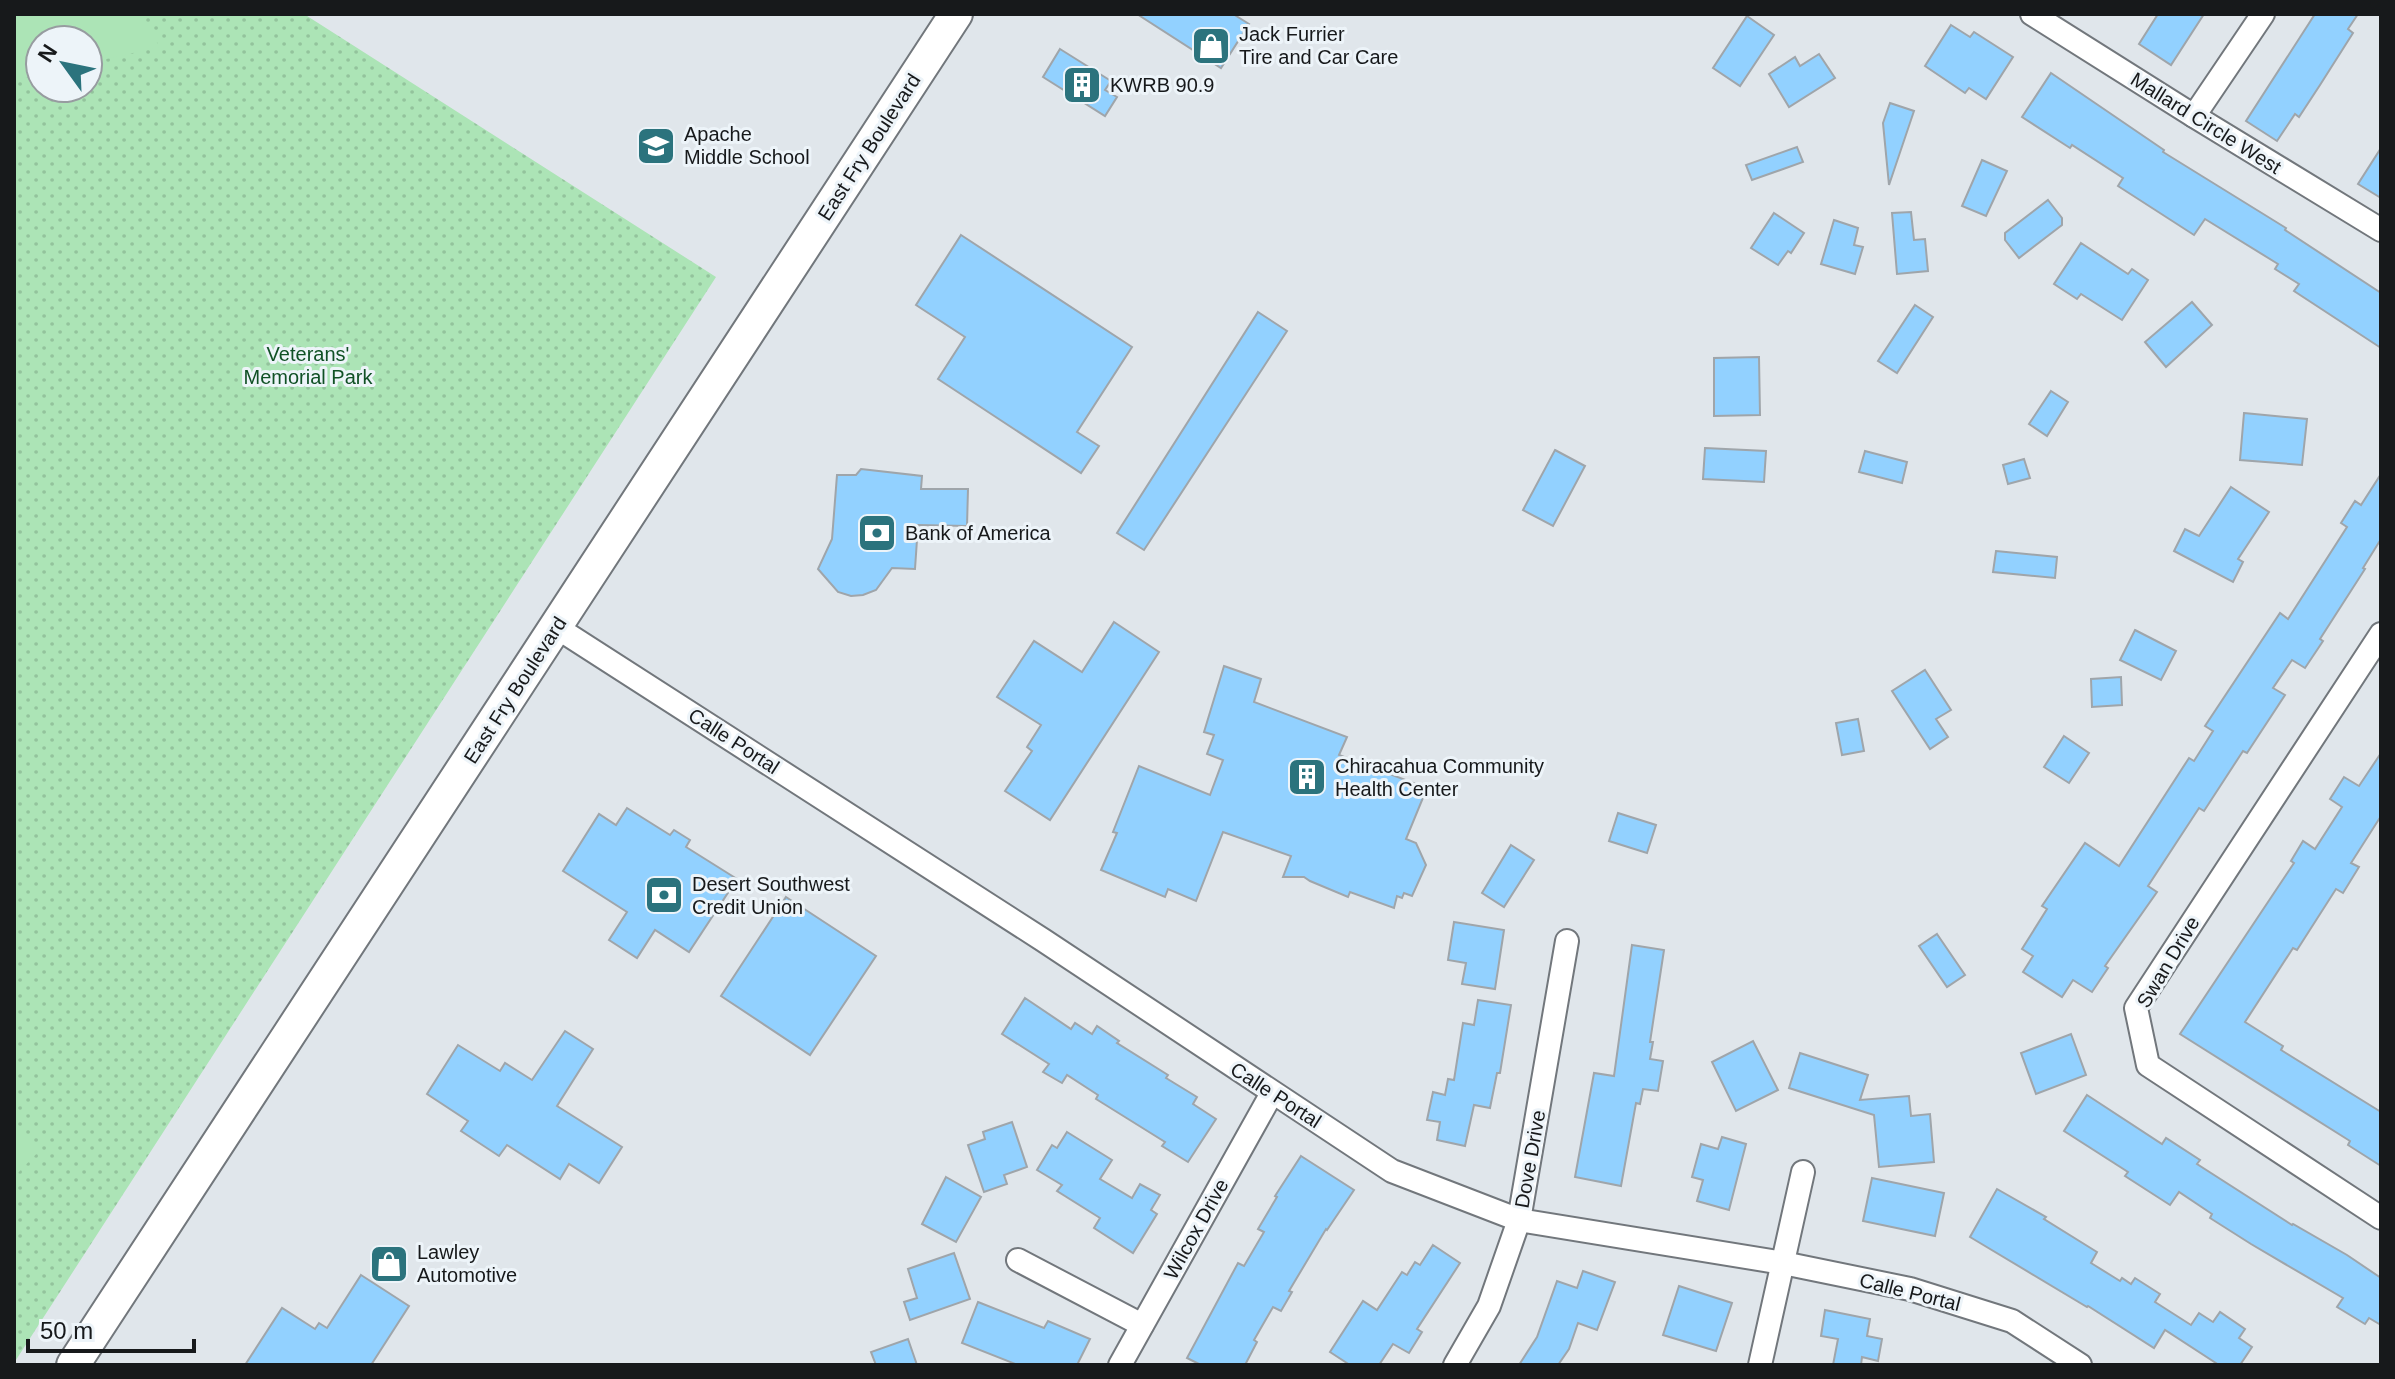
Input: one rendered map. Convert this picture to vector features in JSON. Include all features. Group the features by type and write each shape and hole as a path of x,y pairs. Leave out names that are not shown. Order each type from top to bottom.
{"main road":[{"name":"East Fry Boulevard","path":"73,1365 956,14"}],"street":[{"name":"Mallard Circle West","path":"2032,14 2381,230"},
{"path":"2194,116 2263,14"},
{"name":"Calle Portal","path":"556,627 1015,922 1392,1171 1519,1220 1783,1263 1910,1289 2012,1321 2080,1365"},
{"name":"Swan Drive","path":"2381,634 2136,1008 2148,1065 2381,1218"},
{"name":"Dove Drive","path":"1455,1365 1489,1306 1519,1220 1567,941"},
{"name":"Wilcox Drive","path":"1120,1365 1272,1093"},
{"path":"1760,1365 1803,1172"},
{"path":"1018,1260 1142,1325"}],"green space":[{"name":"Veterans' Memorial Park","path":"14,14 304,14 716,277 14,1363"},
{"path":"14,14 139,14 160,47 104,59 104,24 24,24 24,78 14,80"},
{"path":"14,1126 41,1149 14,1177"}],"building":[{"name":"Jack Furrier Tire and Car Care","path":"1137,14 1233,14 1249,24 1221,68"},
{"path":"2158,14 2204,14 2171,65 2139,44"},
{"path":"2315,14 2358,14 2348,29 2353,33 2320,85 2299,117 2295,114 2277,141 2246,121"},
{"path":"1747,16 1774,35 1740,86 1713,68"},
{"path":"1951,25 1970,37 1974,32 2013,57 1986,99 1969,88 1965,93 1925,66"},
{"name":"KWRB 90.9","path":"1060,49 1111,81 1105,90 1117,97 1105,116 1043,77"},
{"path":"1819,54 1835,78 1789,107 1769,74 1795,57 1800,66"},
{"path":"2051,73 2163,152 2286,228 2381,293 2381,348 2294,291 2299,284 2275,269 2278,264 2205,219 2194,235 2118,186 2123,178 2022,117"},
{"path":"1890,103 1914,111 1889,185 1883,123"},
{"path":"1797,147 1803,162 1752,180 1746,165"},
{"path":"2381,148 2381,198 2358,184"},
{"path":"1982,160 2007,171 1986,216 1962,206"},
{"path":"2048,200 2062,218 2062,225 2019,258 2005,240 2005,233"},
{"path":"1911,212 1914,240 1925,239 1928,271 1897,274 1892,213"},
{"path":"1774,213 1804,233 1791,253 1788,251 1778,265 1751,248"},
{"path":"1834,220 1858,228 1854,245 1863,247 1855,274 1821,264"},
{"path":"961,235 1132,347 1077,432 1099,446 1081,473 938,379 965,337 916,305"},
{"path":"2081,243 2128,274 2132,269 2148,280 2122,320 2081,294 2077,299 2054,284"},
{"path":"2192,302 2212,325 2166,367 2145,342"},
{"path":"1915,305 1933,317 1897,373 1878,361"},
{"path":"1258,312 1287,331 1144,550 1117,533"},
{"path":"1759,357 1760,415 1714,416 1714,358"},
{"path":"2051,391 2068,402 2047,436 2029,424"},
{"path":"2244,413 2307,419 2302,465 2240,460"},
{"path":"1705,448 1766,451 1764,482 1703,479"},
{"path":"1555,450 1585,466 1553,526 1523,510"},
{"path":"1865,451 1907,462 1902,483 1859,472"},
{"path":"2024,459 2030,478 2008,484 2003,465"},
{"name":"Bank of America","path":"861,469 922,476 921,489 968,489 967,526 918,525 915,569 892,568 876,590 851,596 838,592 818,569 832,539 837,475 856,475"},
{"path":"2381,474 2381,539 2365,569 2305,668 2292,660 2273,688 2285,695 2204,811 2199,808 2148,886 2157,892 2105,966 2108,968 2092,992 2073,980 2062,997 2023,972 2033,956 2022,949 2047,909 2042,906 2085,843 2119,866 2189,758 2194,761 2213,731 2205,726 2280,613 2288,619 2347,527 2341,523 2355,501 2361,505"},
{"path":"2231,487 2269,512 2238,559 2243,562 2233,582 2174,551 2185,529 2199,536"},
{"path":"1996,551 2057,557 2055,578 1993,572"},
{"path":"1114,622 1159,652 1050,820 1005,791 1032,751 1027,747 1041,725 997,697 1034,641 1082,672"},
{"path":"2135,630 2176,651 2161,680 2120,660"},
{"name":"Chiracahua Community Health Center","path":"1224,666 1261,679 1254,702 1347,737 1339,755 1427,788 1406,839 1416,843 1426,865 1412,896 1404,893 1402,898 1397,896 1394,908 1350,892 1348,897 1304,877 1283,877 1291,856 1223,832 1196,901 1168,889 1165,897 1101,870 1139,766 1210,795 1223,760 1207,754 1214,735 1204,732"},
{"path":"1925,670 1951,710 1936,719 1948,737 1930,749 1892,691"},
{"path":"2121,677 2122,705 2092,707 2091,679"},
{"path":"1858,719 1864,751 1842,755 1836,723"},
{"path":"2064,736 2089,753 2069,783 2044,767"},
{"path":"2381,753 2381,816 2351,863 2359,867 2343,893 2336,889 2245,1022 2283,1046 2281,1050 2381,1112 2381,1166 2348,1145 2350,1141 2180,1034 2294,863 2291,861 2303,841 2315,849 2342,807 2330,799 2344,777 2359,786"},
{"name":"Desert Southwest Credit Union","path":"627,808 670,835 674,830 690,840 686,847 737,879 689,952 655,930 637,958 609,940 627,912 563,871 599,814 616,825"},
{"path":"1618,813 1656,825 1647,853 1609,841"},
{"path":"1511,845 1534,860 1504,907 1482,893"},
{"path":"786,897 876,956 810,1055 721,996"},
{"path":"1454,922 1504,930 1495,989 1462,984 1466,963 1448,960"},
{"path":"1937,934 1965,975 1947,987 1919,946"},
{"path":"1632,945 1664,950 1650,1042 1653,1042 1650,1059 1663,1061 1658,1091 1643,1089 1640,1104 1636,1103 1621,1186 1575,1177 1594,1073 1614,1076"},
{"path":"1025,998 1071,1029 1075,1023 1092,1034 1097,1026 1119,1041 1117,1043 1168,1075 1166,1078 1197,1097 1193,1104 1216,1119 1188,1162 1162,1146 1165,1142 1096,1099 1098,1095 1067,1075 1062,1083 1043,1072 1049,1064 1002,1034"},
{"path":"1478,1000 1511,1005 1500,1073 1497,1073 1490,1108 1474,1105 1465,1146 1437,1140 1440,1122 1427,1120 1433,1092 1445,1095 1448,1079 1454,1080 1463,1023 1474,1025"},
{"path":"565,1031 593,1049 557,1106 622,1147 599,1183 569,1164 560,1179 507,1145 499,1156 461,1131 468,1121 427,1094 458,1045 500,1071 505,1063 532,1080"},
{"path":"2071,1034 2086,1075 2036,1094 2021,1053"},
{"path":"1753,1041 1778,1090 1736,1111 1712,1062"},
{"path":"1800,1053 1868,1075 1860,1100 1909,1096 1911,1116 1930,1114 1934,1162 1879,1167 1874,1115 1789,1088"},
{"path":"2087,1095 2162,1144 2166,1138 2200,1160 2197,1164 2381,1278 2381,1325 2369,1318 2365,1324 2337,1307 2343,1298 2210,1218 2212,1214 2179,1192 2170,1205 2125,1176 2128,1172 2064,1131"},
{"path":"1012,1122 1027,1167 1004,1175 1007,1184 984,1192 968,1145 985,1139 983,1132"},
{"path":"1067,1132 1112,1160 1100,1179 1132,1198 1140,1184 1160,1195 1151,1210 1157,1214 1133,1253 1094,1228 1100,1218 1057,1191 1062,1185 1037,1170 1052,1145 1057,1148"},
{"path":"1722,1137 1746,1144 1729,1210 1697,1201 1703,1180 1692,1177 1701,1144 1718,1149"},
{"path":"1301,1156 1354,1190 1326,1229 1289,1291 1292,1292 1281,1311 1273,1307 1254,1340 1257,1342 1245,1365 1201,1365 1187,1358 1238,1263 1244,1266 1264,1232 1258,1229"},
{"path":"946,1177 981,1197 956,1242 922,1224"},
{"path":"1872,1178 1944,1193 1935,1236 1863,1221"},
{"path":"1997,1189 2046,1217 2044,1219 2097,1252 2091,1263 2120,1281 2122,1278 2131,1284 2135,1278 2160,1294 2155,1302 2191,1325 2199,1313 2213,1322 2220,1312 2245,1329 2239,1338 2252,1347 2240,1365 2219,1365 2165,1330 2154,1348 1970,1237"},
{"path":"1433,1245 1460,1263 1417,1329 1422,1332 1409,1353 1393,1344 1379,1365 1350,1365 1330,1352 1363,1301 1377,1310 1402,1272 1407,1275 1415,1262 1420,1265"},
{"path":"954,1253 970,1299 910,1320 904,1302 917,1298 908,1269"},
{"path":"1583,1271 1615,1282 1597,1330 1578,1323 1569,1349 1558,1365 1519,1365 1537,1337 1557,1281 1577,1288"},
{"path":"361,1275 409,1306 371,1365 245,1365 282,1308 315,1329 319,1323 327,1328"},
{"path":"1679,1286 1732,1303 1716,1351 1663,1335"},
{"path":"978,1302 1044,1328 1048,1321 1090,1339 1077,1365 1018,1365 962,1343"},
{"path":"1825,1310 1870,1319 1867,1336 1882,1339 1878,1361 1862,1357 1861,1365 1833,1365 1838,1339 1821,1336"},
{"path":"908,1339 917,1365 876,1365 871,1352"}],"place":[{"name":"Jack Furrier Tire and Car Care","path":"1211,46"},
{"name":"KWRB 90.9","path":"1082,85"},
{"name":"Apache Middle School","path":"656,146"},
{"name":"Bank of America","path":"877,533"},
{"name":"Chiracahua Community Health Center","path":"1307,777"},
{"name":"Desert Southwest Credit Union","path":"664,895"},
{"name":"Lawley Automotive","path":"389,1264"}]}
